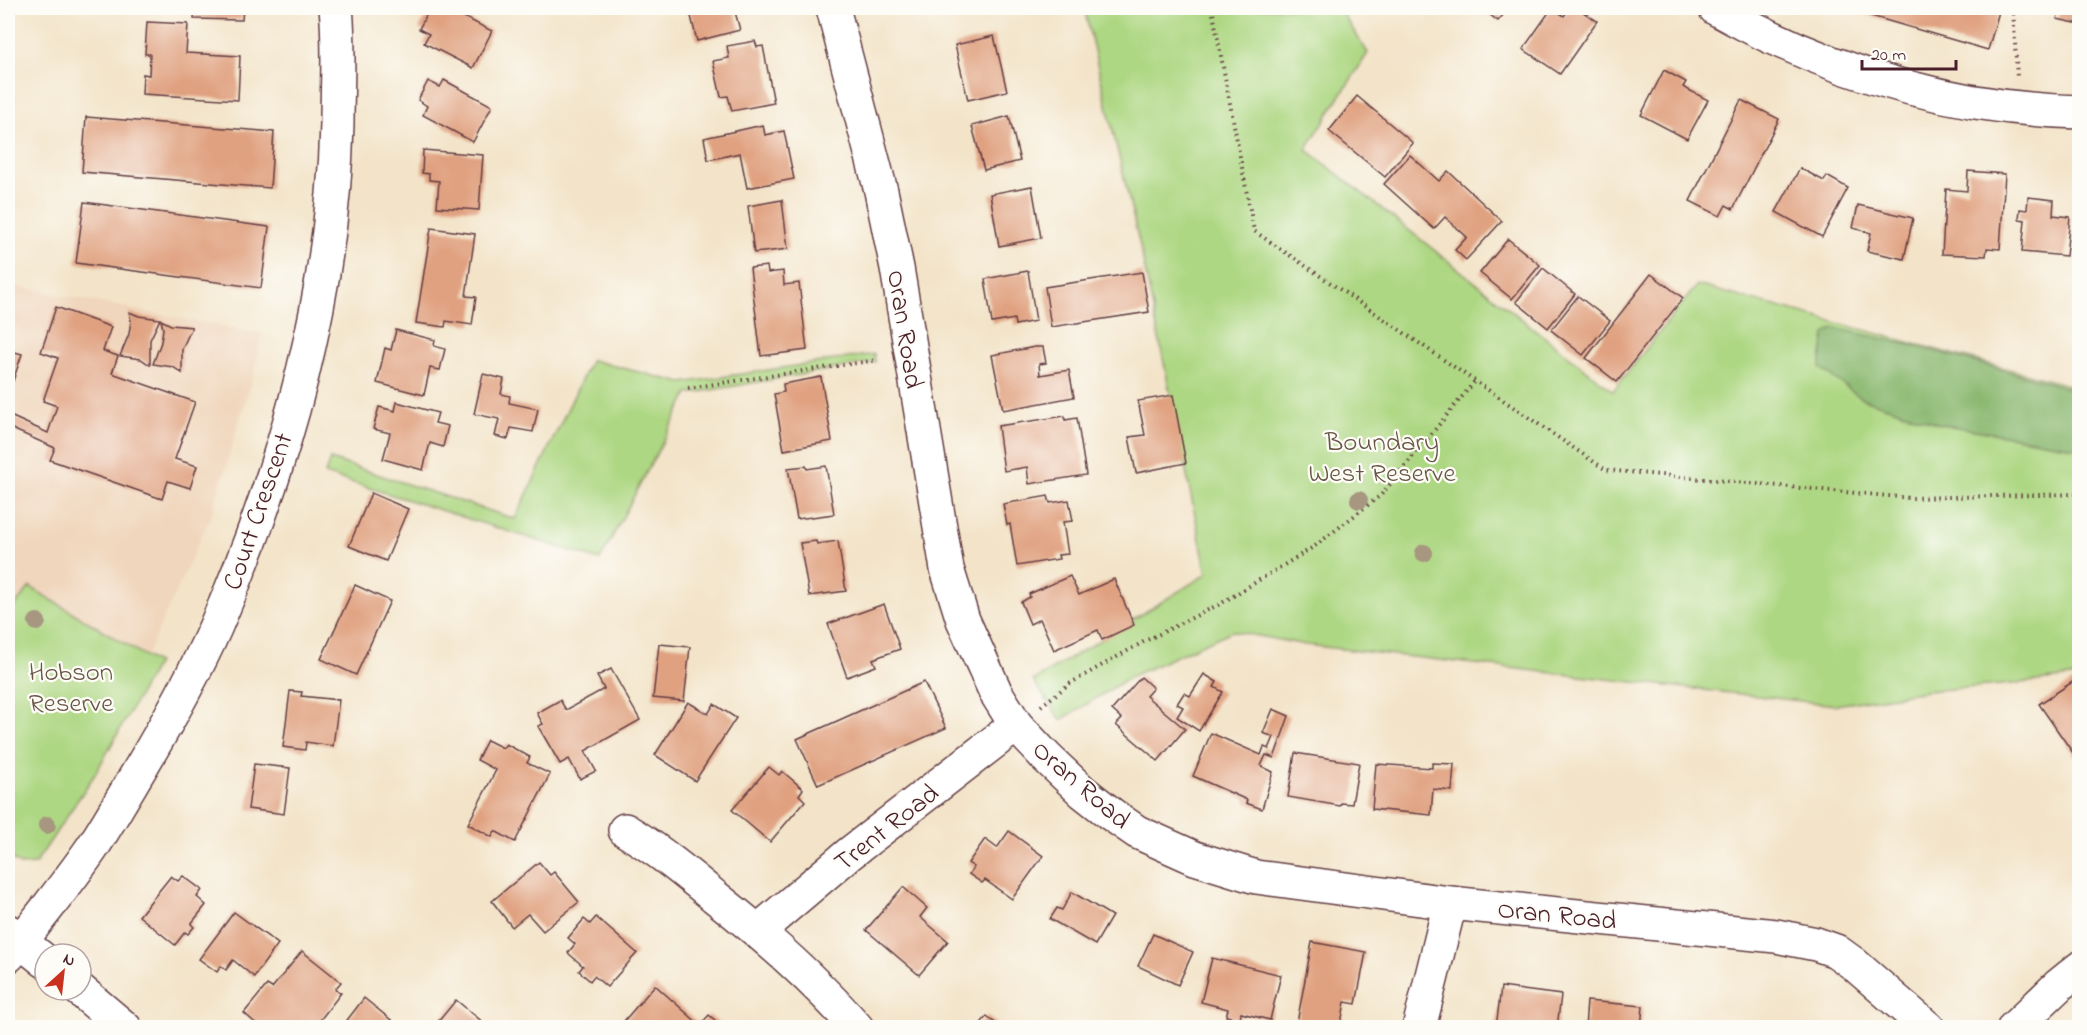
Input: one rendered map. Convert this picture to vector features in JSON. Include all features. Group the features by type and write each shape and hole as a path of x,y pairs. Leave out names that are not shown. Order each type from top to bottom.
{"street":[{"name":"Court Crescent","path":"20,947 94,845 159,738 214,630 252,538 302,374 328,248 336,169 336,8"},
{"name":"Oran Road","path":"833,8 881,191 897,268 947,569 963,620 996,693 1027,717 1047,758 1111,814 1137,832 1195,858 1256,877 1450,903 1776,936 1816,944 1836,951 1854,964 1928,1028"},
{"path":"1715,8 1779,42 1857,73 1898,85 1978,103 2079,111"},
{"name":"Trent Road","path":"758,931 849,854 1027,717"},
{"path":"625,830 653,847 758,931 838,1006 857,1028"},
{"path":"1419,1028 1450,903"},
{"path":"2014,1028 2052,991 2079,969"},
{"path":"93,1001 125,1028"}],"path":[{"path":"1212,8 1254,231 1606,470 1910,498 2079,494"},
{"path":"2013,8 2019,107"},
{"path":"688,388 877,360"},
{"path":"1027,717 1069,684 1220,604 1316,546 1381,495 1475,381"}],"shaded area":[{"path":"8,285 262,334 255,369 212,513 146,657 30,587 8,614"}],"green space":[{"name":"Boundary West Reserve","path":"1084,8 1339,8 1368,53 1306,149 1613,391 1697,285 2079,388 2079,676 1926,691 1836,705 1306,645 1232,631 1132,676 1061,720 1033,681 1207,574 1141,250"},
{"path":"1834,328 1920,347 2079,391 2079,448 1940,424 1863,399 1820,368 1825,334"},
{"path":"874,354 875,362 688,394 600,560 325,474 330,459 515,519 591,360 682,383"},
{"name":"Hobson Reserve","path":"30,587 157,663 95,774 35,864 20,865 8,855 8,614"}],"building":[{"path":"195,8 243,8 242,20 194,19"},
{"path":"430,8 439,11 441,8 446,8 492,31 473,68 424,43 429,34 419,29"},
{"path":"689,8 734,8 740,30 697,41"},
{"path":"942,8 976,8 976,9 944,15"},
{"path":"1481,8 1509,8 1498,21"},
{"path":"1552,8 1564,16 1570,8 1577,8 1597,21 1560,74 1523,49"},
{"path":"1855,8 2000,8 1988,50 1854,11"},
{"path":"2060,8 2080,8 2080,24 2057,19"},
{"path":"147,22 188,24 186,53 240,56 238,100 142,94 143,74 149,75 150,54 145,54"},
{"path":"994,36 1007,91 968,100 955,45"},
{"path":"755,41 757,47 763,46 774,103 732,111 728,96 721,97 713,61 729,58 727,46"},
{"path":"1664,70 1686,82 1683,87 1708,100 1687,139 1641,115"},
{"path":"444,80 492,106 473,142 423,115 427,106 418,100 428,81 440,87"},
{"path":"1357,96 1413,143 1385,177 1329,131"},
{"path":"1741,100 1779,119 1733,209 1726,205 1720,216 1690,201"},
{"path":"1009,116 1020,161 984,170 972,126"},
{"path":"86,117 274,132 270,188 82,172"},
{"path":"763,125 765,135 784,131 794,179 747,188 740,153 708,160 704,138"},
{"path":"423,150 483,155 479,210 437,207 439,181 429,180 429,174 422,173"},
{"path":"1410,155 1439,181 1448,171 1502,221 1466,260 1455,250 1467,237 1445,217 1434,229 1384,184"},
{"path":"1800,168 1824,181 1827,176 1848,188 1822,237 1776,212"},
{"path":"1968,171 2005,174 2000,249 1987,248 1986,256 1942,254 1946,189 1967,191"},
{"path":"1032,186 1041,238 999,246 990,194"},
{"path":"2028,197 2054,200 2053,215 2070,217 2066,256 2022,252 2025,220 2019,219 2020,209 2027,210"},
{"path":"782,200 788,249 754,253 748,206"},
{"path":"84,202 269,227 261,288 76,263"},
{"path":"1858,205 1913,218 1904,259 1867,251 1871,233 1853,228"},
{"path":"431,228 475,234 466,296 476,297 472,325 446,321 445,327 416,323"},
{"path":"1508,239 1540,265 1512,299 1480,273"},
{"path":"767,266 768,273 783,271 784,285 799,283 807,350 761,356 750,268"},
{"path":"1543,268 1575,294 1548,328 1516,302"},
{"path":"1028,271 1036,321 1015,325 1014,319 992,323 985,279"},
{"path":"1142,272 1149,312 1051,327 1045,287"},
{"path":"1651,274 1683,298 1617,382 1586,358"},
{"path":"1578,296 1610,321 1583,355 1551,330"},
{"path":"56,307 111,327 103,351 118,356 112,373 195,402 175,459 197,466 190,488 168,481 162,499 50,460 55,448 10,428 8,435 8,415 48,433 57,406 43,401 58,358 41,352"},
{"path":"129,312 160,319 150,340 150,365 141,359 120,356 129,334 131,320"},
{"path":"161,320 171,325 192,327 182,349 182,373 173,367 153,364 161,342 163,329"},
{"path":"396,330 435,340 434,346 445,349 440,370 430,368 424,395 377,383 385,348 391,350"},
{"path":"1043,347 1046,363 1039,364 1040,375 1069,370 1074,397 1003,410 992,355"},
{"path":"8,350 22,354 13,381 8,379"},
{"path":"483,374 504,379 501,394 510,396 509,403 538,409 533,432 511,428 508,439 495,436 499,419 474,414"},
{"path":"821,377 832,441 784,450 774,394 784,392 783,384"},
{"path":"1173,395 1186,463 1136,473 1129,437 1145,435 1138,401"},
{"path":"397,402 438,413 435,423 448,426 443,447 430,443 423,470 383,459 390,433 373,429 379,407 395,411"},
{"path":"1065,416 1065,420 1077,418 1086,475 1029,484 1027,467 1004,471 998,426"},
{"path":"806,466 807,469 826,466 834,514 797,519 788,468"},
{"path":"371,493 408,509 386,561 349,546"},
{"path":"1048,496 1050,503 1069,500 1073,521 1063,522 1068,554 1058,555 1059,559 1017,566 1010,524 1007,525 1003,504"},
{"path":"816,541 817,544 838,541 846,591 809,596 800,543"},
{"path":"1070,576 1079,595 1114,579 1134,625 1102,640 1098,630 1054,650 1040,619 1030,624 1021,602 1030,597 1029,594"},
{"path":"355,585 390,601 356,675 321,659"},
{"path":"884,604 900,649 873,659 876,666 847,677 828,624"},
{"path":"659,644 690,647 684,701 653,698"},
{"path":"611,669 640,720 585,751 596,771 580,779 569,759 560,764 538,726 543,724 537,713 560,700 566,710 604,689 597,676"},
{"path":"1204,674 1217,682 1214,687 1223,692 1199,731 1177,717 1183,707 1177,704 1184,693 1190,696"},
{"path":"1141,677 1153,688 1146,696 1185,729 1158,761 1116,725 1122,719 1112,710"},
{"path":"2080,677 2080,763 2039,704"},
{"path":"924,682 946,728 818,785 797,739"},
{"path":"290,691 302,692 301,696 339,700 333,746 306,742 305,750 283,747"},
{"path":"688,702 708,714 714,704 736,718 695,781 655,755"},
{"path":"1273,709 1289,716 1274,758 1266,755 1261,766 1273,772 1262,809 1193,776 1211,733 1261,755 1264,747 1269,749 1274,737 1263,733"},
{"path":"487,740 503,748 506,744 530,757 527,763 550,774 515,842 495,831 492,837 468,824 496,770 477,760"},
{"path":"1295,753 1359,763 1352,804 1341,803 1340,806 1288,797"},
{"path":"1432,763 1454,764 1452,791 1433,789 1431,815 1372,809 1376,764 1432,768"},
{"path":"254,764 290,768 284,814 248,809"},
{"path":"769,767 779,775 782,771 803,789 799,795 805,801 770,842 732,810"},
{"path":"1009,831 1043,856 1012,899 985,880 982,883 969,874 974,867 968,863 985,839 997,848"},
{"path":"539,862 550,875 554,872 579,902 543,931 528,914 512,927 492,901"},
{"path":"171,876 178,881 183,876 202,890 197,897 206,905 191,924 194,927 188,934 185,932 175,945 139,916"},
{"path":"903,887 927,908 920,917 948,941 919,975 866,930"},
{"path":"1072,892 1112,916 1095,945 1050,919 1057,908 1062,910"},
{"path":"234,912 278,944 254,977 233,960 226,970 221,966 217,972 199,959"},
{"path":"596,917 637,953 607,987 594,976 590,981 579,971 583,966 568,953 575,944 568,938 584,919 590,924"},
{"path":"1153,934 1193,952 1178,985 1138,966"},
{"path":"1312,942 1366,952 1356,1004 1345,1002 1340,1028 1296,1028"},
{"path":"302,951 341,982 335,989 341,993 314,1028 261,1028 244,1013 267,985 272,988"},
{"path":"1212,958 1281,975 1270,1020 1241,1013 1240,1019 1226,1016 1228,1009 1201,1002"},
{"path":"655,985 700,1025 709,1015 724,1028 632,1028 624,1021"},
{"path":"1501,987 1561,995 1557,1028 1496,1028"},
{"path":"364,998 401,1028 341,1028"},
{"path":"456,1000 490,1028 433,1028"},
{"path":"1587,1001 1643,1006 1641,1028 1585,1028"},
{"path":"987,1016 1001,1028 977,1028"}]}
